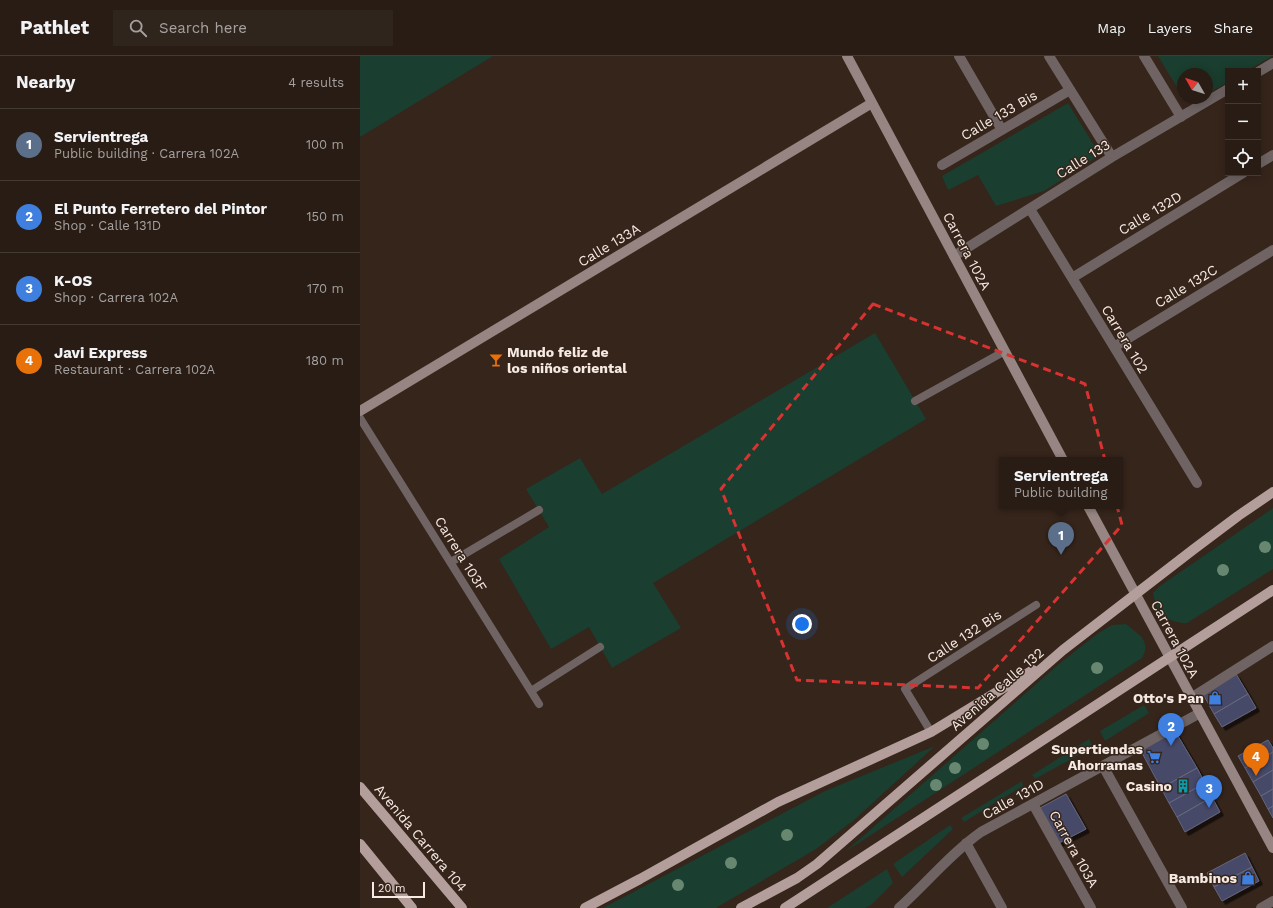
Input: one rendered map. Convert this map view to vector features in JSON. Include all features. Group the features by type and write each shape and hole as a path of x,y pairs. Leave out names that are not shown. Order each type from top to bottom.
{"main road":[{"name":"Avenida Calle 132","path":"741,908 796,878 822,860 1063,650 1238,516 1273,492"},
{"path":"786,908 1273,590"},
{"path":"585,908 778,802 931,732 995,694 1063,650"},
{"name":"Avenida Carrera 104","path":"360,787 460,906"},
{"path":"360,844 412,908"},
{"path":"460,906 472,908"}],"street":[{"name":"Carrera 102A","path":"847,56 1061,457"},
{"path":"959,56 1002,130"},
{"path":"1050,56 1112,157"},
{"path":"1144,56 1181,117"},
{"path":"1261,70 1273,63"},
{"name":"Calle 133 Bis","path":"942,165 1070,90"},
{"name":"Calle 133","path":"954,256 1112,157 1225,91"},
{"name":"Calle 133A","path":"360,411 872,103"},
{"path":"1261,162 1273,154"},
{"name":"Calle 132D","path":"1072,278 1238,176"},
{"name":"Carrera 102","path":"1030,209 1197,483"},
{"name":"Calle 132C","path":"1114,347 1273,250"},
{"name":"Carrera 102A","path":"1090,509 1273,848"},
{"path":"1192,698 1273,646"},
{"name":"Calle 131D","path":"904,906 947,859 981,832 1200,713"},
{"path":"1103,766 1182,908"},
{"name":"Carrera 103A","path":"1033,804 1091,908"},
{"path":"966,843 1002,908"},
{"path":"1261,908 1273,901"}],"lane":[{"path":"915,401 1005,351"},
{"name":"Carrera 103F","path":"360,418 539,704"},
{"path":"451,562 539,510"},
{"name":"Calle 132 Bis","path":"931,732 905,689 1036,605"},
{"path":"531,690 600,647"}],"highlighted area":[{"path":"873,304 1085,384 1122,525 978,688 797,680 721,489"}],"green space":[{"path":"360,56 493,56 360,137"},
{"path":"1158,56 1272,56 1252,68 1225,68 1225,84 1213,91 1213,68 1177,68 1177,87"},
{"path":"1068,103 1100,155 1044,191 996,206 978,175 948,190 942,176"},
{"path":"875,333 926,419 653,583 681,628 612,668 589,627 551,649 499,559 549,527 526,489 580,458 602,494"},
{"path":"1273,508 1273,569 1187,623 1180,623 1164,616 1157,606 1153,593 1160,586"},
{"path":"1126,624 1142,638 1144,642 1145,652 1142,658 845,852 1059,664 1097,634 1112,625"},
{"path":"1144,705 1149,713 1105,741 1100,731"},
{"path":"1089,739 1093,747 1035,779 1032,775"},
{"path":"935,746 854,820 816,849 716,908 603,908 825,791"},
{"path":"1022,781 1023,786 964,822 961,818"},
{"path":"950,825 953,829 902,877 893,864"},
{"path":"887,869 893,883 871,905 865,908 827,908"}],"building":[{"path":"1236,674 1248,694 1214,714 1203,694"},
{"path":"1248,694 1256,708 1222,727 1214,714"},
{"path":"1175,731 1197,768 1161,788 1141,751"},
{"path":"1268,740 1273,748 1273,752 1245,768 1238,756"},
{"path":"1273,752 1273,770 1253,782 1245,768"},
{"name":"Casino","path":"1197,768 1205,783 1169,803 1161,788"},
{"path":"1273,770 1273,789 1261,796 1253,782"},
{"path":"1205,783 1212,797 1177,817 1169,803"},
{"path":"1273,789 1273,806 1268,809 1261,796"},
{"path":"1066,794 1086,829 1059,843 1040,808"},
{"path":"1212,797 1220,812 1185,832 1177,817"},
{"path":"1273,806 1273,818 1268,809"},
{"path":"1245,853 1252,867 1214,887 1207,873"},
{"path":"1252,867 1259,881 1222,901 1214,887"}],"place":[{"name":"Mundo feliz de los niños oriental","path":"496,360"},
{"name":"Servientrega","path":"1061,555"},
{"name":"Otto's Pan","path":"1215,698"},
{"name":"El Punto Ferretero del Pintor","path":"1171,746"},
{"name":"Supertiendas Ahorramas","path":"1154,757"},
{"name":"Javi Express","path":"1256,776"},
{"name":"Casino","path":"1183,786"},
{"name":"K-OS","path":"1209,808"},
{"name":"Bambinos","path":"1248,878"}]}
